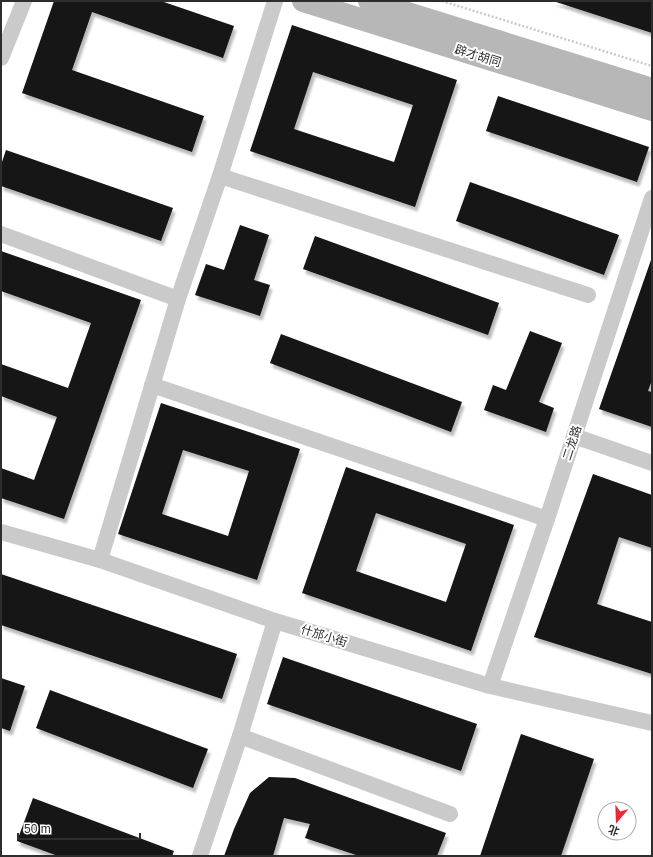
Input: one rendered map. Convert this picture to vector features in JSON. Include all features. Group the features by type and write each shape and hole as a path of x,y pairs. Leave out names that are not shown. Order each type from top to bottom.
{"main road":[{"name":"辟才胡同","path":"304,1 652,110"},
{"name":"辟才胡同","path":"369,1 652,89"}],"street":[{"path":"1,58 24,1"},
{"path":"100,560 178,299 220,176 275,1"},
{"path":"220,176 588,295"},
{"name":"二龙路","path":"490,686 547,519 652,198"},
{"path":"1,234 178,299"},
{"path":"152,385 547,519"},
{"path":"574,436 652,464"},
{"name":"什邡小街","path":"1,532 100,560 275,621 490,686 652,723"},
{"path":"200,856 240,736 275,621"},
{"path":"240,736 450,814"}],"path":[{"path":"442,1 652,66"}],"building":[{"path":"54,1 161,1 234,26 223,58 92,12 72,70 204,116 192,152 22,93"},
{"path":"553,1 652,1 652,33"},
{"path":"292,25 457,80 415,207 250,151","holes":["313,72 413,105 394,162 294,129"]},
{"path":"498,96 649,147 637,182 486,131"},
{"path":"6,150 173,208 161,241 1,186 1,165"},
{"path":"470,182 619,235 604,275 456,221"},
{"path":"240,225 269,235 254,280 270,285 260,316 195,295 206,264 224,270"},
{"path":"315,236 499,303 488,335 303,269"},
{"path":"1,251 141,300 64,519 1,498 1,468 34,480 57,417 1,396 1,364 68,388 91,323 1,291"},
{"path":"652,257 652,380 648,391 652,392 652,427 599,409"},
{"path":"530,331 562,343 539,402 554,408 546,432 484,410 493,385 506,390"},
{"path":"281,334 462,402 451,432 270,363"},
{"path":"161,403 300,449 257,580 118,534","holes":["183,450 249,471 228,536 162,514"]},
{"path":"346,467 514,525 471,651 302,593","holes":["376,513 466,544 446,602 356,571"]},
{"path":"593,474 652,495 652,548 619,537 597,604 652,622 652,674 534,637"},
{"path":"1,574 237,654 222,699 1,625"},
{"path":"283,657 477,724 461,771 267,704"},
{"path":"1,678 25,686 10,731 1,728"},
{"path":"50,690 208,749 193,788 36,728"},
{"path":"521,734 594,759 561,856 480,856"},
{"path":"269,777 295,778 446,833 437,856 359,856 305,838 310,824 284,818 273,856 224,856 250,793"},
{"path":"33,798 174,851 172,856 58,856 17,841"}]}
